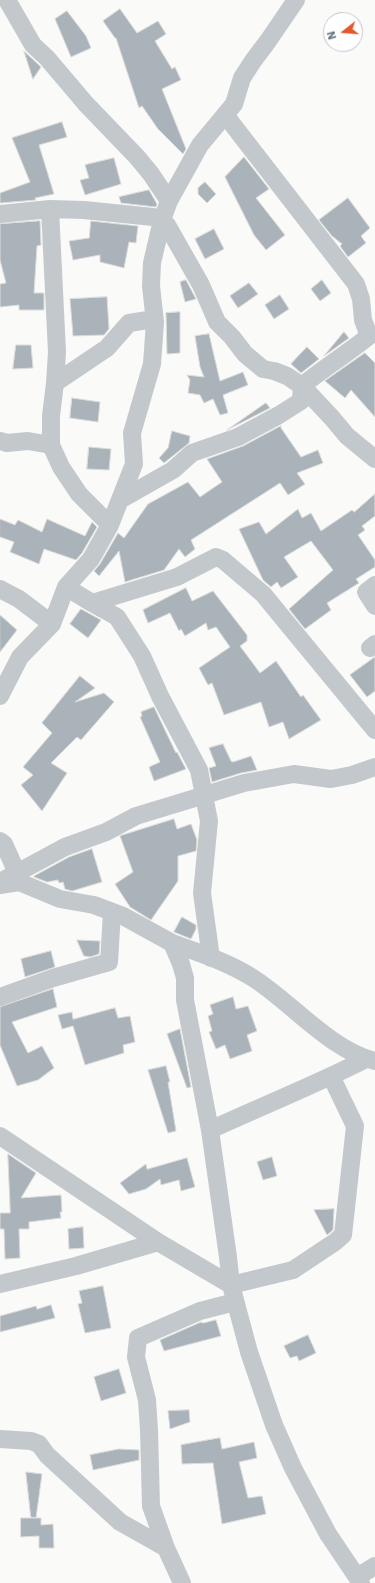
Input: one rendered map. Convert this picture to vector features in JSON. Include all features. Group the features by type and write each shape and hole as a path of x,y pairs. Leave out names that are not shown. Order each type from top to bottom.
{"street":[{"path":"6,0 33,45 86,104 138,156 169,201"},
{"path":"0,696 20,657 52,624 66,587 91,559 110,525 134,464 132,433 152,364 155,322 151,286 152,263 162,220 169,201 200,145 226,116 234,104 242,78 296,0"},
{"path":"120,500 173,470 192,453 238,436 279,415 301,400 302,386 318,372 369,336 363,320 360,298 356,284 226,116"},
{"path":"0,214 50,209 84,210 153,217 162,220 167,225 201,285 217,322 232,337 245,354 255,364 264,369 287,376 302,386 347,436 375,459"},
{"path":"50,209 57,352 51,416 51,445 61,467 79,494 110,525"},
{"path":"55,383 107,348 129,323 154,319"},
{"path":"0,440 7,443 28,442 51,445"},
{"path":"92,603 177,577 216,557 223,560 263,594 375,730"},
{"path":"375,585 366,592 375,606"},
{"path":"66,587 117,617 142,656 160,696 199,770 209,821 202,893 211,958"},
{"path":"0,589 19,599 52,624"},
{"path":"0,884 65,847 106,832 136,816 244,783 294,774 331,779 352,775 375,767"},
{"path":"0,841 4,844 17,873"},
{"path":"0,884 19,882 60,899 94,905 123,916 172,943 211,958 252,977 341,1046 370,1060"},
{"path":"0,998 53,978 109,962 112,912"},
{"path":"172,943 185,978 185,1000 210,1130 233,1293 252,1360 274,1425 285,1451 317,1515 359,1580 375,1566"},
{"path":"210,1130 266,1103 370,1060"},
{"path":"182,1583 166,1548 152,1506 147,1400 136,1357 138,1338 200,1311 233,1293 292,1270 343,1235 355,1126 331,1076"},
{"path":"0,1136 233,1293"},
{"path":"0,1284 76,1266 158,1242"},
{"path":"0,1439 31,1440 39,1444 47,1455 120,1522 166,1548"}],"building":[{"path":"120,9 137,33 158,21 166,34 155,41 172,69 175,67 181,80 162,89 186,149 183,154 158,129 142,106 139,108 116,38 103,21"},
{"path":"67,11 86,36 91,48 71,57 55,19"},
{"path":"24,51 41,67 33,79"},
{"path":"62,122 67,137 39,145 54,194 35,198 36,200 0,203 0,193 30,182 12,138"},
{"path":"244,157 269,189 256,198 285,235 266,250 254,235 225,177"},
{"path":"114,158 121,184 85,195 80,180 89,178 85,165"},
{"path":"205,182 216,194 207,203 198,194 198,188"},
{"path":"149,190 157,204 156,207 121,203 119,197"},
{"path":"348,198 370,228 361,236 366,243 348,257 340,246 342,244 332,236 319,220"},
{"path":"40,221 41,245 37,246 34,293 44,293 44,310 19,310 19,305 0,307 0,284 6,283 0,260 0,224"},
{"path":"91,221 138,226 136,243 129,242 124,268 100,262 100,255 73,260 69,241 89,238"},
{"path":"214,229 224,249 205,259 195,239"},
{"path":"186,280 196,299 185,302 180,282"},
{"path":"322,280 331,293 320,301 311,289"},
{"path":"249,283 258,294 238,308 230,296"},
{"path":"280,295 289,309 274,319 265,305"},
{"path":"107,297 109,329 104,335 73,336 70,299"},
{"path":"180,312 180,353 167,354 166,313"},
{"path":"344,332 349,338 324,356"},
{"path":"209,334 220,381 243,372 248,385 223,395 228,413 220,415 213,399 204,403 200,395 188,393 190,380 187,375 204,377 200,367 195,336"},
{"path":"16,345 31,345 33,368 13,369"},
{"path":"307,347 319,359 301,373 291,364"},
{"path":"365,353 375,363 375,417 351,390 345,398 325,381"},
{"path":"72,398 100,402 98,422 70,418"},
{"path":"266,403 270,408 227,430"},
{"path":"281,426 301,457 318,450 323,463 297,473 305,484 288,495 280,483 191,540 195,549 185,557 179,549 164,570 125,582 119,551 99,576 94,571 100,564 118,533 124,538 148,504 188,482 200,497 222,482 207,459 243,446"},
{"path":"172,431 190,436 189,443 164,463 159,458 168,448"},
{"path":"89,447 111,449 109,470 87,469"},
{"path":"375,494 375,516 362,526 365,530 358,535 375,560 375,567 356,579 359,583 327,603 331,610 305,629 289,609 333,570 311,541 284,557 298,577 281,588 277,582 271,587 263,580 239,529 259,522 266,534 298,509 302,518 311,513 321,531 352,510 354,512"},
{"path":"0,519 15,525 18,520 42,532 47,519 85,536 92,522 97,527 82,553 76,560 44,549 39,564 10,552 14,542 0,537"},
{"path":"186,588 192,601 213,591 247,635 247,641 240,646 260,673 276,661 301,697 303,695 321,720 289,739 283,722 269,727 261,702 224,715 212,683 208,685 199,668 230,647 216,627 208,630 206,623 185,636 181,629 179,631 170,613 148,623 143,610"},
{"path":"81,609 101,620 88,638 70,624"},
{"path":"0,615 17,630 0,652"},
{"path":"375,657 375,691 367,697 350,675"},
{"path":"80,676 95,688 75,702 104,693 114,702 81,740 77,737 51,763 67,773 42,811 21,785 33,775 23,767 52,733 42,723"},
{"path":"154,707 176,753 177,752 186,769 154,781 149,767 160,762 140,717 142,716 141,712"},
{"path":"223,744 231,761 233,762 251,756 257,770 241,773 212,782 209,768 216,766 209,748"},
{"path":"174,819 177,829 191,824 197,840 196,851 178,856 178,881 151,920 130,907 115,884 133,872 120,836"},
{"path":"92,849 102,882 72,891 65,889 63,882 59,883 58,880 47,882 34,877 69,857"},
{"path":"182,917 196,925 196,929 191,939 174,932"},
{"path":"77,940 100,941 99,954 90,957 84,956"},
{"path":"51,951 55,967 25,977 21,959"},
{"path":"53,989 57,1007 12,1022 28,1053 42,1046 54,1068 38,1080 17,1086 0,1045 0,1007"},
{"path":"233,997 236,1009 248,1006 257,1031 247,1035 252,1051 230,1059 225,1045 216,1049 209,1032 212,1031 208,1016 213,1014 210,1005"},
{"path":"115,1008 118,1018 130,1016 135,1042 123,1045 124,1053 85,1065 73,1026 62,1029 58,1015 72,1012 73,1019"},
{"path":"180,1029 191,1087 187,1088 167,1034"},
{"path":"166,1066 170,1082 168,1082 176,1131 168,1133 148,1070"},
{"path":"8,1154 36,1173 21,1198 61,1195 62,1212 60,1212 61,1218 29,1222 29,1229 19,1229 20,1258 5,1259 4,1229 0,1229 0,1213 10,1213"},
{"path":"272,1157 277,1176 263,1180 257,1162"},
{"path":"187,1158 195,1187 181,1191 179,1180 161,1185 160,1179 146,1189 129,1194 120,1183 146,1164 147,1169"},
{"path":"334,1209 333,1230 327,1235 314,1210"},
{"path":"83,1227 84,1248 69,1249 68,1229"},
{"path":"103,1286 111,1328 85,1333 78,1304 82,1303 79,1291"},
{"path":"51,1305 55,1318 0,1332 0,1316 36,1306 37,1309"},
{"path":"216,1320 221,1336 164,1351 160,1340 201,1322 203,1323"},
{"path":"308,1335 316,1353 299,1361 297,1356 290,1358 284,1346"},
{"path":"119,1369 126,1393 101,1401 94,1377"},
{"path":"189,1410 190,1422 170,1429 168,1411"},
{"path":"220,1438 222,1449 254,1442 257,1458 239,1462 248,1498 262,1496 266,1514 222,1524 213,1463 182,1464 181,1445"},
{"path":"119,1449 139,1450 139,1460 93,1470 90,1455"},
{"path":"26,1472 42,1474 36,1518 31,1517"},
{"path":"21,1518 41,1518 41,1525 53,1524 54,1548 39,1548 39,1536 21,1537"}]}
